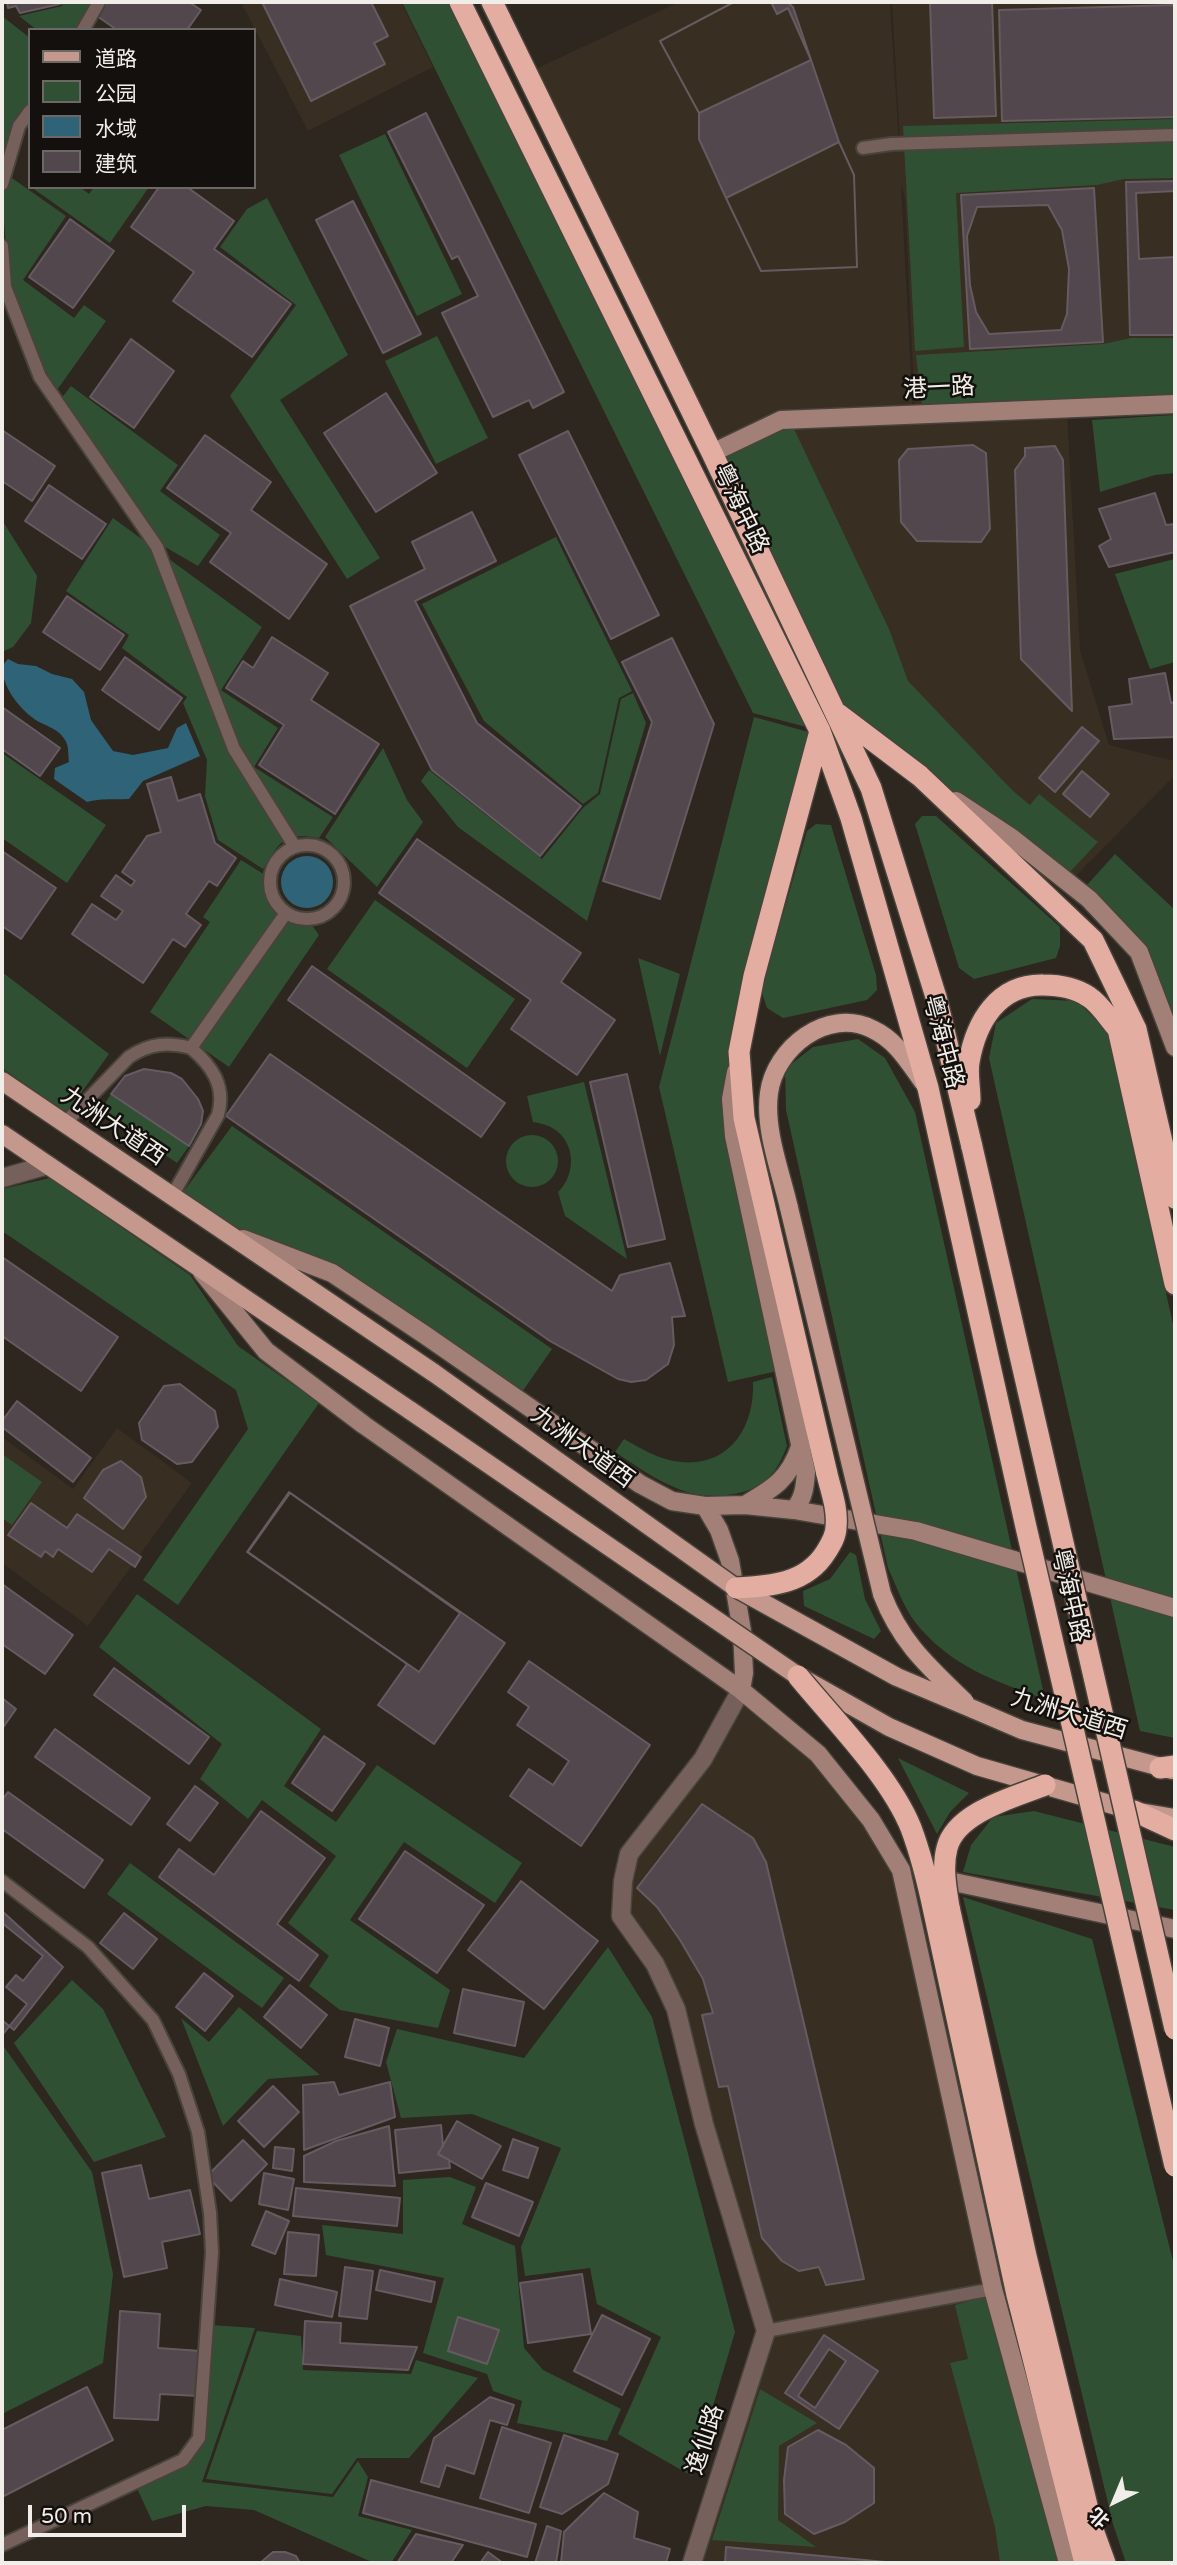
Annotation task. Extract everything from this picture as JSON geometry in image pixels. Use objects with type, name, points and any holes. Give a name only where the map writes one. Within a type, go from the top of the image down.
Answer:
[{"type":"highway","name":"粤海中路","points":[[460,2],[820,731],[851,818],[928,1088],[1175,2166]]},
{"type":"highway","name":"粤海中路","points":[[492,2],[712,453],[871,788],[936,997],[1175,2029]]},
{"type":"highway","points":[[835,712],[920,776],[1093,940],[1136,1029],[1175,1198]]},
{"type":"highway","points":[[736,1588],[782,1583],[808,1572],[818,1563],[836,1529],[836,1511],[744,1118],[739,1052],[754,976],[820,731]]},
{"type":"highway","points":[[972,1147],[969,1065],[975,1038],[984,1016],[1001,998],[1029,985],[1060,985],[1089,997],[1118,1029],[1175,1284]]},
{"type":"highway","points":[[798,1676],[897,1801],[942,1910],[1093,2530],[1105,2563]]},
{"type":"highway","points":[[1045,1785],[986,1809],[956,1830],[946,1849],[942,1910],[1017,2295],[1085,2563]]},
{"type":"highway","points":[[1135,1811],[1175,1829]]},
{"type":"main road","name":"港一路","points":[[712,453],[781,420],[1175,404]]},
{"type":"main road","points":[[920,776],[1012,838],[1089,899],[1139,952],[1175,1047]]},
{"type":"main road","points":[[928,1088],[896,1044],[870,1028],[844,1022],[823,1026],[804,1037],[775,1069],[769,1092],[768,1119],[882,1594],[891,1618],[906,1641],[973,1709]]},
{"type":"main road","points":[[739,1052],[731,1099],[734,1136],[806,1472],[800,1502],[794,1510]]},
{"type":"main road","name":"九洲大道西","points":[[2,1081],[434,1373],[736,1588],[897,1677],[1022,1730],[1170,1768]]},
{"type":"main road","points":[[2,1133],[798,1676],[889,1727],[977,1766],[1135,1811],[1175,1818]]},
{"type":"main road","points":[[225,1232],[332,1273],[640,1484],[672,1501],[705,1506],[745,1505],[794,1510],[916,1531],[1175,1608]]},
{"type":"main road","points":[[198,1267],[265,1351],[375,1433],[741,1690],[818,1754],[870,1820],[901,1870],[993,2289],[1068,2563]]},
{"type":"main road","points":[[745,1505],[769,1491],[787,1475],[800,1447]]},
{"type":"main road","points":[[705,1506],[719,1530],[729,1556],[742,1631],[744,1673],[741,1690]]},
{"type":"main road","points":[[901,1870],[1175,1929]]},
{"type":"street","points":[[2,1178],[48,1165]]},
{"type":"street","points":[[741,1690],[703,1759],[629,1854],[623,1881],[621,1916],[655,1964],[676,2009],[704,2124],[766,2331]]},
{"type":"street","name":"逸仙路","points":[[692,2563],[766,2331]]},
{"type":"lane","points":[[84,28],[99,2]]},
{"type":"lane","points":[[2,184],[19,126],[28,114]]},
{"type":"lane","points":[[863,148],[891,144],[1175,135]]},
{"type":"lane","points":[[2,246],[5,287],[40,377],[156,547],[233,749],[295,847]]},
{"type":"lane","points":[[295,847],[320,847],[331,853],[344,875],[340,900],[333,910],[322,917],[310,920],[297,918],[286,913],[271,895],[271,871],[284,852],[295,847]]},
{"type":"lane","points":[[191,1048],[286,913]]},
{"type":"lane","points":[[64,1124],[129,1057],[141,1049],[172,1043],[191,1048],[208,1062],[217,1080],[221,1103],[218,1115],[172,1196]]},
{"type":"lane","points":[[2,1881],[88,1947],[153,2020],[179,2074],[198,2132],[210,2213],[212,2252],[199,2438],[183,2460],[2,2544]]},
{"type":"lane","points":[[766,2331],[993,2289]]},
{"type":"shaded area","points":[[239,2],[401,2],[433,67],[308,131]]},
{"type":"shaded area","points":[[679,2],[890,2],[899,145],[1175,136],[1175,402],[915,413],[905,199],[901,184],[913,413],[779,419],[713,450],[529,72]]},
{"type":"shaded area","points":[[892,2],[1175,2],[1175,134],[900,142]]},
{"type":"shaded area","points":[[1067,411],[1080,650],[1109,745],[1175,761],[1175,775],[1071,881],[715,454],[782,424]]},
{"type":"shaded area","points":[[117,1428],[192,1483],[88,1626],[2,1563],[2,1437],[73,1489]]},
{"type":"shaded area","points":[[741,1691],[818,1754],[900,1870],[1067,2563],[693,2563],[766,2330],[676,2009],[621,1916],[629,1854]]},
{"type":"green space","points":[[61,2],[94,2],[79,28],[34,28],[19,16],[62,6]]},
{"type":"green space","points":[[402,2],[461,2],[818,730],[753,713]]},
{"type":"green space","points":[[2,16],[28,36],[28,108],[13,127],[2,169]]},
{"type":"green space","points":[[1175,119],[1175,178],[1124,179],[1097,185],[956,193],[964,347],[915,351],[903,126]]},
{"type":"green space","points":[[385,134],[462,294],[417,316],[339,155]]},
{"type":"green space","points":[[9,176],[66,216],[23,280],[74,318],[84,305],[106,321],[57,390],[43,373],[9,284],[2,198]]},
{"type":"green space","points":[[34,189],[83,189],[89,194],[93,189],[148,189],[110,243]]},
{"type":"green space","points":[[267,198],[348,355],[280,400],[380,558],[347,579],[230,396],[296,305],[220,247],[247,209]]},
{"type":"green space","points":[[437,336],[488,438],[436,464],[385,361]]},
{"type":"green space","points":[[1131,338],[1175,338],[1175,396],[922,407],[916,355],[1103,344]]},
{"type":"green space","points":[[71,386],[178,465],[160,491],[220,535],[198,566],[160,544],[60,400]]},
{"type":"green space","points":[[1175,415],[1175,473],[1155,475],[1100,492],[1092,420]]},
{"type":"green space","points":[[784,429],[794,429],[889,629],[908,681],[1013,791],[1030,805],[1039,794],[1098,842],[1068,874],[922,771],[839,708],[721,459]]},
{"type":"green space","points":[[113,518],[262,627],[221,690],[278,728],[254,767],[333,817],[319,838],[298,836],[284,840],[263,869],[218,840],[205,796],[207,760],[183,703],[187,697],[122,648],[129,635],[66,591]]},
{"type":"green space","points":[[2,520],[37,576],[31,623],[13,647],[2,652]]},
{"type":"green space","points":[[556,537],[632,691],[619,698],[598,793],[583,804],[484,721],[422,604]]},
{"type":"green space","points":[[1175,559],[1175,662],[1150,669],[1115,574]]},
{"type":"green space","points":[[633,693],[646,723],[587,921],[458,827],[421,781],[429,770],[542,859],[583,808],[600,794],[621,699]]},
{"type":"green space","points":[[754,717],[812,733],[739,1052],[782,1370],[728,1382],[659,1087]]},
{"type":"green space","points":[[383,748],[407,800],[423,822],[377,887],[325,837]]},
{"type":"green space","points":[[2,753],[106,825],[67,883],[2,838]]},
{"type":"green space","points":[[922,816],[936,816],[1060,927],[1060,946],[1056,958],[974,979],[959,968],[915,824]]},
{"type":"green space","points":[[816,824],[831,825],[876,975],[877,990],[867,1000],[783,1018],[767,1008],[761,990],[807,831]]},
{"type":"green space","points":[[1115,854],[1175,910],[1175,1021],[1147,948],[1087,885]]},
{"type":"green space","points":[[241,860],[265,875],[268,895],[283,916],[311,924],[319,935],[229,1067],[150,1012],[210,922],[203,917]]},
{"type":"green space","points":[[375,900],[515,999],[467,1068],[327,969]]},
{"type":"green space","points":[[638,958],[680,974],[660,1056]]},
{"type":"green space","points":[[2,972],[109,1054],[67,1113],[2,1068]]},
{"type":"green space","points":[[1032,999],[1077,1001],[1107,1031],[1175,1333],[1175,1738],[1140,1731],[989,1058],[996,1023]]},
{"type":"green space","points":[[858,1039],[885,1058],[915,1112],[1045,1699],[974,1670],[943,1650],[915,1622],[888,1568],[786,1110],[785,1069],[813,1047]]},
{"type":"green space","points":[[584,1082],[627,1259],[565,1216],[558,1192],[568,1177],[570,1151],[561,1135],[554,1129],[533,1122],[527,1096]]},
{"type":"green space","points":[[111,1094],[189,1146],[177,1163],[100,1111]]},
{"type":"green space","points":[[232,1126],[552,1349],[522,1392],[337,1269],[228,1227],[181,1195]]},
{"type":"green space","points":[[532,1135],[551,1142],[558,1161],[551,1180],[532,1187],[513,1180],[506,1161],[513,1142]]},
{"type":"green space","points":[[50,1178],[190,1275],[238,1346],[319,1403],[178,1605],[143,1580],[248,1429],[236,1390],[2,1231],[2,1189]]},
{"type":"green space","points":[[772,1377],[787,1446],[772,1474],[755,1487],[734,1494],[712,1496],[691,1493],[655,1478],[615,1452],[624,1439],[651,1454],[669,1460],[705,1460],[720,1454],[742,1433],[752,1401],[753,1382]]},
{"type":"green space","points":[[2,1454],[42,1482],[12,1525],[2,1518]]},
{"type":"green space","points":[[850,1552],[856,1555],[865,1599],[881,1631],[874,1639],[804,1606],[803,1591],[830,1579]]},
{"type":"green space","points":[[137,1594],[321,1729],[284,1786],[336,1822],[377,1765],[522,1863],[495,1903],[404,1842],[350,1920],[450,1990],[438,2028],[340,2010],[309,1986],[329,1956],[288,1923],[336,1856],[262,1800],[248,1819],[200,1779],[222,1744],[99,1647]]},
{"type":"green space","points":[[898,1758],[969,1793],[950,1812],[937,1834]]},
{"type":"green space","points":[[1034,1811],[1175,1847],[1175,1910],[963,1872],[971,1845],[993,1817]]},
{"type":"green space","points":[[130,1863],[284,1978],[262,2008],[107,1894]]},
{"type":"green space","points":[[963,1897],[1092,1939],[1175,2269],[1175,2563],[1126,2563],[1113,2524]]},
{"type":"green space","points":[[608,1947],[652,2017],[735,2332],[692,2476],[618,2434],[661,2337],[597,2304],[590,2268],[525,2276],[521,2247],[561,2148],[472,2114],[401,2118],[386,2062],[397,2029],[524,2058]]},
{"type":"green space","points":[[72,1980],[103,2009],[166,2137],[94,2162],[14,2043]]},
{"type":"green space","points":[[239,2007],[320,2075],[268,2079],[223,2126],[181,2018],[209,2042]]},
{"type":"green space","points":[[2,2044],[92,2172],[113,2274],[103,2363],[2,2414]]},
{"type":"green space","points":[[450,2177],[476,2187],[462,2224],[515,2246],[524,2348],[543,2370],[621,2409],[607,2441],[517,2423],[522,2401],[493,2391],[487,2374],[423,2353],[444,2278],[326,2255],[322,2225],[403,2234],[403,2180]]},
{"type":"green space","points":[[988,2296],[1059,2563],[1000,2563],[995,2527],[950,2363],[968,2359],[955,2305]]},
{"type":"green space","points":[[211,2325],[255,2328],[202,2482],[333,2497],[358,2461],[368,2477],[358,2516],[412,2530],[391,2563],[374,2563],[254,2510],[206,2506],[152,2521],[136,2486],[184,2464],[202,2438]]},
{"type":"green space","points":[[257,2331],[301,2336],[303,2370],[411,2374],[416,2360],[478,2378],[409,2458],[357,2458],[332,2494],[206,2479]]},
{"type":"green space","points":[[760,2389],[817,2423],[779,2446],[778,2520],[816,2547],[712,2540]]},
{"type":"water","points":[[8,659],[72,679],[84,692],[91,720],[113,751],[133,755],[168,748],[177,728],[186,723],[200,756],[143,781],[129,799],[87,802],[54,779],[55,768],[69,762],[66,742],[58,732],[27,713],[12,695],[2,666]]},
{"type":"water","points":[[307,856],[317,858],[325,864],[331,872],[331,892],[325,900],[317,906],[307,908],[297,906],[289,900],[283,892],[281,882],[283,872],[289,864],[297,858]]},
{"type":"building","points":[[7,2],[60,4],[20,13],[16,6],[8,8]]},
{"type":"building","points":[[108,2],[189,2],[201,10],[188,28],[114,28],[97,16]]},
{"type":"building","points":[[262,2],[371,2],[388,36],[374,43],[385,64],[311,101]]},
{"type":"building","points":[[734,2],[787,2],[793,7],[839,142],[854,175],[857,267],[761,271],[726,198],[699,139],[699,113],[660,41]]},
{"type":"building","points":[[734,2],[771,2],[777,14],[788,8],[811,60],[699,113],[660,41]]},
{"type":"building","points":[[930,2],[992,2],[996,116],[934,118]]},
{"type":"building","points":[[1175,5],[1175,117],[1002,121],[999,10]]},
{"type":"building","points":[[426,113],[564,392],[533,408],[529,400],[493,417],[442,313],[478,296],[458,256],[452,259],[388,132]]},
{"type":"building","points":[[839,142],[854,175],[857,267],[761,271],[726,198]]},
{"type":"building","points":[[1175,181],[1175,335],[1130,335],[1126,182]]},
{"type":"building","points":[[1094,188],[1103,342],[970,349],[961,195]]},
{"type":"building","points":[[158,189],[190,189],[234,221],[214,249],[291,304],[252,357],[173,301],[194,272],[131,227]]},
{"type":"building","points":[[1175,191],[1175,257],[1139,259],[1136,193]]},
{"type":"building","points":[[353,201],[421,334],[383,353],[316,220]]},
{"type":"building","points":[[1048,205],[1062,230],[1069,269],[1067,314],[1061,330],[989,334],[976,312],[970,285],[967,236],[977,207]]},
{"type":"building","points":[[70,219],[114,251],[73,308],[29,277]]},
{"type":"building","points":[[131,339],[174,371],[134,428],[90,397]]},
{"type":"building","points":[[386,393],[437,473],[376,512],[324,433]]},
{"type":"building","points":[[2,430],[55,466],[32,501],[2,481]]},
{"type":"building","points":[[568,431],[659,615],[611,639],[519,455]]},
{"type":"building","points":[[205,435],[271,482],[251,510],[327,564],[289,619],[210,562],[231,533],[167,488]]},
{"type":"building","points":[[973,445],[986,453],[990,529],[981,542],[917,541],[901,522],[899,460],[908,449]]},
{"type":"building","points":[[1055,446],[1063,460],[1072,711],[1021,659],[1015,470],[1025,456],[1025,448]]},
{"type":"building","points":[[49,485],[106,524],[82,559],[25,521]]},
{"type":"building","points":[[1155,493],[1166,525],[1175,524],[1175,552],[1109,567],[1099,546],[1111,539],[1099,509]]},
{"type":"building","points":[[472,512],[496,561],[415,601],[477,723],[581,806],[540,856],[432,770],[350,606],[425,569],[412,542]]},
{"type":"building","points":[[67,596],[124,635],[100,670],[43,632]]},
{"type":"building","points":[[272,637],[328,673],[311,700],[379,744],[335,814],[259,765],[284,725],[226,688],[243,661],[253,668]]},
{"type":"building","points":[[672,638],[714,724],[660,899],[603,881],[652,722],[622,662]]},
{"type":"building","points":[[125,657],[182,698],[159,730],[102,690]]},
{"type":"building","points":[[1165,673],[1171,703],[1175,702],[1175,737],[1114,739],[1109,707],[1132,704],[1129,679]]},
{"type":"building","points":[[2,707],[60,748],[40,776],[2,749]]},
{"type":"building","points":[[1082,727],[1099,741],[1055,792],[1039,778]]},
{"type":"building","points":[[1082,771],[1109,794],[1090,817],[1063,794]]},
{"type":"building","points":[[171,777],[178,801],[200,794],[215,843],[236,858],[217,886],[209,881],[186,914],[201,925],[185,947],[173,939],[143,983],[72,934],[92,904],[116,920],[123,911],[101,896],[116,875],[131,886],[135,881],[122,872],[147,836],[161,832],[147,784]]},
{"type":"building","points":[[417,839],[581,953],[561,982],[615,1020],[577,1075],[511,1029],[531,1000],[379,893]]},
{"type":"building","points":[[2,851],[56,888],[21,939],[2,926]]},
{"type":"building","points":[[312,966],[505,1103],[481,1137],[288,1000]]},
{"type":"building","points":[[270,1054],[612,1291],[620,1275],[670,1263],[685,1316],[672,1317],[674,1345],[668,1364],[646,1380],[631,1382],[618,1379],[550,1341],[226,1116]]},
{"type":"building","points":[[144,1069],[171,1073],[182,1079],[198,1099],[203,1111],[201,1124],[189,1146],[111,1094],[125,1076]]},
{"type":"building","points":[[627,1074],[665,1239],[628,1247],[590,1082]]},
{"type":"building","points":[[2,1257],[118,1337],[81,1391],[2,1336]]},
{"type":"building","points":[[180,1384],[215,1411],[218,1427],[192,1462],[177,1464],[142,1440],[139,1423],[164,1386]]},
{"type":"building","points":[[17,1401],[91,1458],[73,1482],[2,1427],[2,1421]]},
{"type":"building","points":[[121,1461],[141,1477],[146,1497],[123,1529],[84,1498],[103,1470]]},
{"type":"building","points":[[289,1492],[505,1643],[434,1744],[378,1705],[407,1664],[247,1552]]},
{"type":"building","points":[[290,1493],[460,1613],[419,1672],[248,1552]]},
{"type":"building","points":[[31,1503],[67,1528],[77,1514],[141,1557],[135,1567],[109,1549],[92,1572],[58,1549],[53,1557],[45,1551],[41,1557],[8,1535]]},
{"type":"building","points":[[2,1584],[73,1635],[45,1674],[2,1644]]},
{"type":"building","points":[[529,1661],[650,1745],[581,1846],[510,1796],[529,1769],[553,1785],[569,1761],[517,1725],[529,1707],[508,1692]]},
{"type":"building","points":[[114,1668],[209,1737],[189,1764],[94,1695]]},
{"type":"building","points":[[2,1698],[16,1709],[2,1729]]},
{"type":"building","points":[[55,1729],[150,1798],[131,1825],[35,1757]]},
{"type":"building","points":[[324,1736],[365,1764],[332,1811],[292,1783]]},
{"type":"building","points":[[195,1786],[218,1803],[190,1841],[167,1824]]},
{"type":"building","points":[[8,1792],[103,1860],[84,1888],[2,1829],[2,1800]]},
{"type":"building","points":[[702,1804],[753,1838],[766,1862],[864,2279],[826,2285],[819,2267],[799,2271],[782,2261],[762,2238],[728,2086],[719,2087],[702,2015],[713,2013],[703,1979],[657,1907],[637,1888]]},
{"type":"building","points":[[261,1811],[325,1858],[277,1924],[318,1955],[299,1981],[159,1877],[179,1849],[214,1875]]},
{"type":"building","points":[[405,1851],[484,1905],[437,1973],[359,1919]]},
{"type":"building","points":[[521,1881],[598,1941],[544,2009],[468,1950]]},
{"type":"building","points":[[2,1911],[63,1967],[14,2030],[2,2020]]},
{"type":"building","points":[[124,1913],[157,1939],[133,1969],[100,1943]]},
{"type":"building","points":[[2,1923],[43,1956],[23,1981],[16,1975],[6,1987],[27,2004],[4,2033],[2,2031]]},
{"type":"building","points":[[204,1973],[233,1996],[205,2031],[176,2007]]},
{"type":"building","points":[[290,1985],[327,2015],[301,2048],[264,2017]]},
{"type":"building","points":[[463,1989],[524,2002],[515,2046],[454,2033]]},
{"type":"building","points":[[355,2019],[389,2028],[380,2066],[345,2057]]},
{"type":"building","points":[[334,2082],[339,2095],[390,2082],[395,2117],[304,2150],[303,2085]]},
{"type":"building","points":[[273,2086],[299,2112],[264,2147],[238,2121]]},
{"type":"building","points":[[457,2121],[501,2146],[482,2179],[438,2154]]},
{"type":"building","points":[[441,2125],[443,2146],[438,2154],[449,2160],[450,2168],[399,2173],[395,2130]]},
{"type":"building","points":[[389,2126],[395,2186],[304,2182],[304,2156],[336,2141]]},
{"type":"building","points":[[513,2139],[538,2148],[528,2178],[503,2170]]},
{"type":"building","points":[[243,2140],[267,2164],[231,2201],[207,2176]]},
{"type":"building","points":[[275,2147],[294,2149],[292,2171],[273,2168]]},
{"type":"building","points":[[141,2165],[149,2199],[190,2190],[200,2234],[162,2242],[167,2268],[124,2277],[102,2173]]},
{"type":"building","points":[[264,2173],[294,2179],[288,2210],[259,2204]]},
{"type":"building","points":[[486,2183],[533,2202],[519,2236],[472,2217]]},
{"type":"building","points":[[296,2188],[400,2198],[397,2226],[293,2216]]},
{"type":"building","points":[[266,2211],[289,2221],[275,2254],[252,2245]]},
{"type":"building","points":[[288,2232],[319,2235],[316,2276],[284,2274]]},
{"type":"building","points":[[345,2267],[373,2271],[367,2319],[339,2316]]},
{"type":"building","points":[[380,2270],[435,2282],[431,2302],[376,2290]]},
{"type":"building","points":[[582,2274],[591,2334],[528,2343],[520,2283]]},
{"type":"building","points":[[280,2279],[337,2292],[332,2317],[275,2305]]},
{"type":"building","points":[[120,2311],[160,2314],[158,2348],[201,2351],[199,2396],[160,2394],[158,2420],[114,2418]]},
{"type":"building","points":[[602,2315],[650,2339],[622,2395],[574,2371]]},
{"type":"building","points":[[458,2317],[499,2330],[487,2364],[448,2351]]},
{"type":"building","points":[[305,2321],[341,2323],[340,2343],[417,2347],[408,2370],[303,2364]]},
{"type":"building","points":[[824,2335],[878,2371],[839,2429],[785,2393]]},
{"type":"building","points":[[829,2349],[846,2361],[815,2408],[798,2396]]},
{"type":"building","points":[[87,2387],[113,2440],[2,2497],[2,2430]]},
{"type":"building","points":[[490,2397],[514,2405],[507,2425],[490,2420],[474,2474],[446,2465],[439,2487],[421,2482],[434,2438]]},
{"type":"building","points":[[502,2427],[551,2443],[529,2513],[480,2498]]},
{"type":"building","points":[[818,2430],[846,2445],[874,2468],[874,2503],[845,2522],[814,2534],[785,2514],[784,2480],[788,2447]]},
{"type":"building","points":[[564,2435],[618,2454],[608,2484],[562,2514],[540,2507]]},
{"type":"building","points":[[371,2480],[536,2524],[527,2557],[363,2513]]},
{"type":"building","points":[[604,2493],[638,2512],[634,2538],[670,2549],[666,2563],[561,2563],[564,2532]]},
{"type":"building","points":[[547,2526],[561,2531],[556,2563],[535,2563]]},
{"type":"building","points":[[416,2534],[463,2545],[451,2563],[397,2563]]},
{"type":"building","points":[[726,2547],[896,2563],[725,2563]]},
{"type":"building","points":[[273,2552],[296,2556],[300,2563],[260,2563]]},
{"type":"building","points":[[488,2552],[503,2563],[480,2563]]}]
